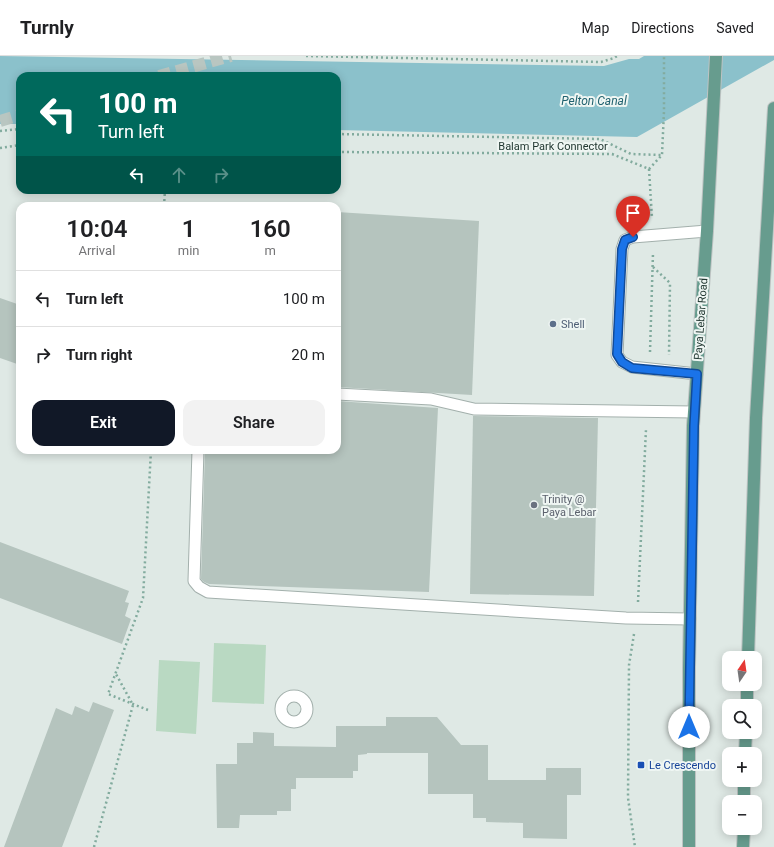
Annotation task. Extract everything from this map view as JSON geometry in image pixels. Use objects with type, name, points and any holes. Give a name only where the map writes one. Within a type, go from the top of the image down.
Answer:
[{"type":"main road","name":"Paya Lebar Road","points":[[689,847],[690,619],[694,412],[716,56]]},
{"type":"main road","points":[[748,651],[756,418],[774,108]]},
{"type":"main road","points":[[743,847],[744,835]]},
{"type":"lane","points":[[697,374],[632,368],[622,362],[617,354],[622,249],[625,240],[633,237],[706,231]]},
{"type":"lane","points":[[341,394],[431,399],[474,409],[694,412]]},
{"type":"lane","points":[[198,454],[194,580],[199,587],[208,592],[626,618],[690,619]]},
{"type":"path","points":[[306,56],[601,62],[616,56]]},
{"type":"path","points":[[341,134],[600,139],[631,154],[662,155],[664,56]]},
{"type":"path","points":[[0,131],[16,129]]},
{"type":"path","points":[[0,148],[16,146]]},
{"type":"path","name":"Balam Park Connector","points":[[341,152],[612,154],[649,169],[662,155]]},
{"type":"path","points":[[653,267],[670,283],[669,356],[650,369],[653,267]]},
{"type":"path","points":[[148,710],[108,694],[143,598],[151,454]]},
{"type":"path","points":[[94,847],[133,705],[116,674]]},
{"type":"green space","points":[[214,643],[266,645],[264,704],[212,702]]},
{"type":"green space","points":[[159,660],[200,662],[196,734],[156,731]]},
{"type":"water","name":"Pelton Canal","points":[[0,56],[604,66],[629,59],[639,59],[644,56],[774,56],[774,60],[637,137],[341,130],[341,72],[16,72],[16,124],[0,124]]},
{"type":"building","points":[[341,212],[479,221],[472,395],[341,387]]},
{"type":"building","points":[[0,298],[16,304],[16,364],[0,358]]},
{"type":"building","points":[[341,401],[438,408],[429,592],[209,584],[201,579],[205,454],[341,454]]},
{"type":"building","name":"Trinity @ Paya Lebar","points":[[473,416],[598,418],[594,596],[470,594]]},
{"type":"building","points":[[0,542],[129,591],[125,602],[129,603],[125,616],[131,619],[122,644],[0,598]]},
{"type":"building","points":[[93,702],[114,710],[62,847],[4,847],[56,708],[72,715],[75,706],[89,712]]},
{"type":"building","points":[[386,717],[437,717],[461,745],[488,745],[488,780],[546,780],[546,768],[581,768],[581,795],[567,795],[567,839],[523,838],[523,823],[486,822],[486,818],[473,818],[473,794],[428,794],[428,753],[367,753],[358,755],[358,771],[353,771],[353,778],[296,778],[296,789],[291,789],[291,811],[277,811],[277,815],[240,815],[239,828],[217,828],[216,764],[237,764],[237,743],[253,743],[253,732],[274,733],[274,746],[336,747],[336,726],[386,726]]},
{"type":"tunnel","points":[[173,72],[231,56]]},
{"type":"tunnel","points":[[0,121],[16,116]]},
{"type":"place","name":"Shell","points":[[553,324]]},
{"type":"place","name":"Trinity @ Paya Lebar","points":[[534,505]]},
{"type":"place","name":"Le Crescendo","points":[[641,765]]},
{"type":"route","points":[[633,237],[625,240],[622,249],[617,354],[622,362],[632,368],[697,374],[694,426],[689,727]]}]
